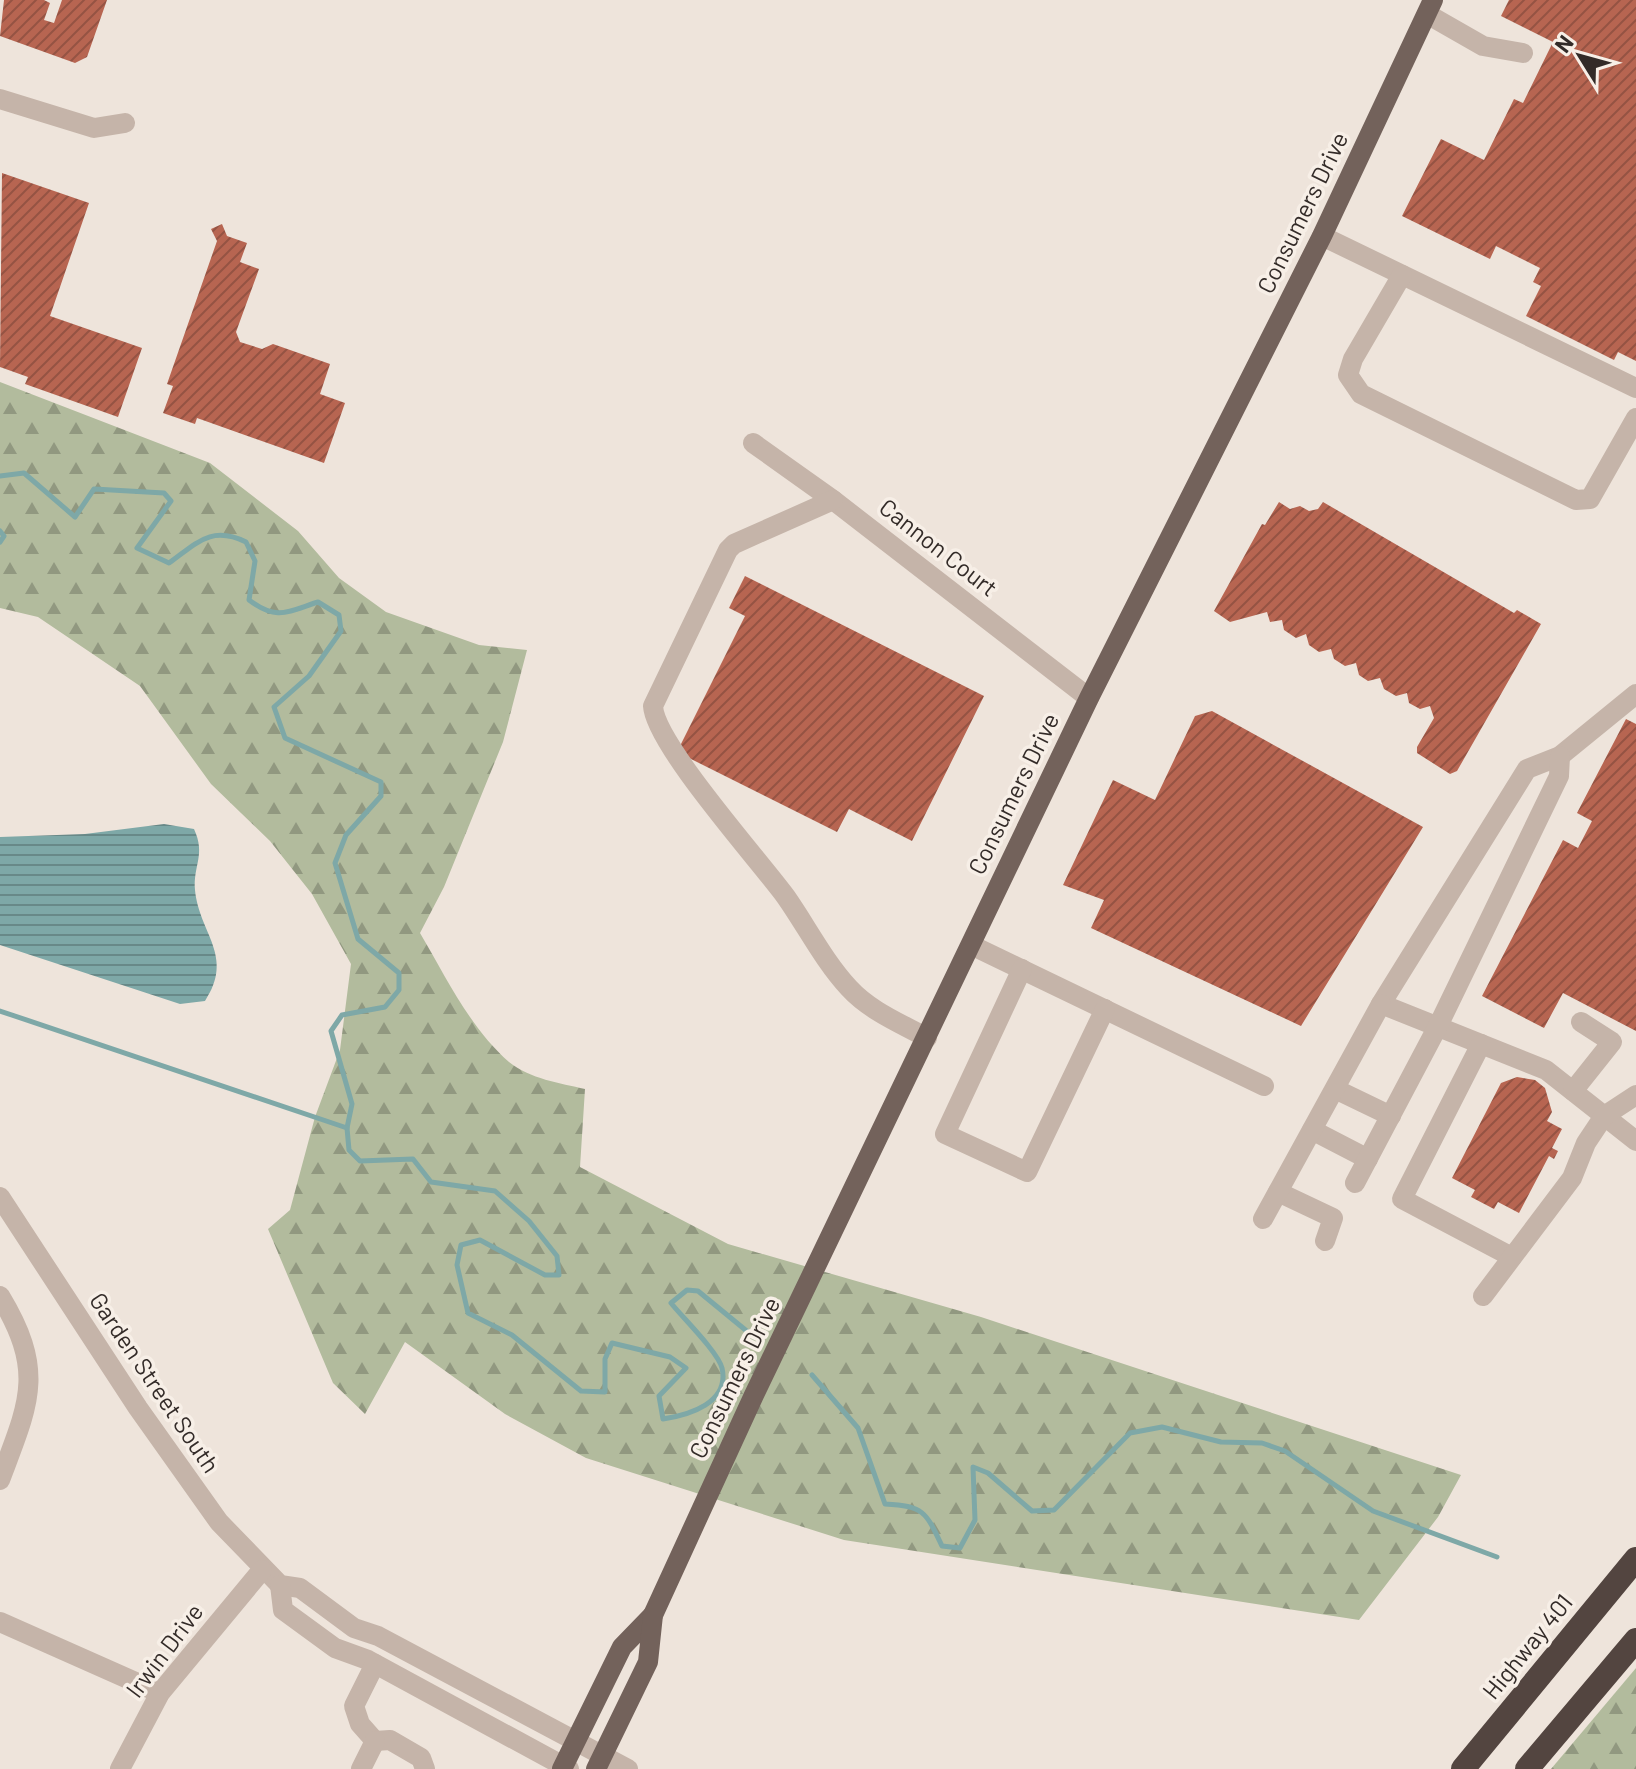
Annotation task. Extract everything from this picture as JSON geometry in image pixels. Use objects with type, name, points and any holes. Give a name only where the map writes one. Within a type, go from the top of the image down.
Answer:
[{"type":"highway","name":"Highway 401","points":[[1463,1769],[1636,1559]]},
{"type":"highway","points":[[1527,1769],[1636,1640]]},
{"type":"main road","name":"Consumers Drive","points":[[599,1762],[648,1662],[653,1615],[754,1395],[1089,698],[1322,236],[1430,7]]},
{"type":"main road","name":"Consumers Drive","points":[[565,1768],[622,1647],[653,1615]]},
{"type":"street","points":[[1430,7],[1483,46],[1523,53]]},
{"type":"street","points":[[0,99],[94,128],[125,123]]},
{"type":"street","points":[[1322,236],[1636,388]]},
{"type":"street","points":[[1402,275],[1353,359],[1348,375],[1361,394],[1576,500],[1590,499],[1636,418]]},
{"type":"street","name":"Cannon Court","points":[[753,443],[833,500],[1089,698]]},
{"type":"street","points":[[833,500],[734,544],[728,550],[653,706],[654,714],[673,750],[786,898],[835,973],[870,1007],[927,1038]]},
{"type":"street","points":[[1263,1219],[1381,1004],[1527,769],[1560,756],[1636,694]]},
{"type":"street","points":[[1355,1183],[1438,1026],[1559,776],[1560,756]]},
{"type":"street","points":[[971,945],[1264,1086]]},
{"type":"street","points":[[1022,969],[945,1134],[1027,1172],[1105,1009]]},
{"type":"street","points":[[1381,1004],[1546,1070],[1636,1141]]},
{"type":"street","points":[[1573,1091],[1612,1042],[1581,1022]]},
{"type":"street","points":[[1481,1044],[1402,1199],[1512,1257]]},
{"type":"street","points":[[1335,1089],[1391,1116]]},
{"type":"street","points":[[1483,1296],[1572,1178],[1586,1143],[1604,1116],[1636,1095]]},
{"type":"street","points":[[1312,1130],[1368,1159]]},
{"type":"street","points":[[1278,1192],[1333,1218],[1325,1241]]},
{"type":"street","name":"Garden Street South","points":[[0,1197],[187,1480],[262,1570],[280,1585],[300,1588],[354,1628],[378,1636],[576,1741],[599,1762],[628,1769]]},
{"type":"street","points":[[0,1296],[18,1326],[31,1366],[26,1411],[0,1480]]},
{"type":"street","name":"Irwin Drive","points":[[120,1769],[160,1693],[262,1570]]},
{"type":"street","name":"Garden Street South","points":[[280,1585],[283,1610],[335,1648],[375,1664],[565,1768]]},
{"type":"street","points":[[0,1622],[160,1693]]},
{"type":"street","points":[[375,1664],[354,1706],[360,1724],[375,1741]]},
{"type":"street","points":[[375,1741],[390,1740],[421,1758],[425,1769]]},
{"type":"street","points":[[361,1769],[375,1741]]},
{"type":"green space","points":[[0,382],[210,463],[298,531],[339,578],[386,612],[479,645],[527,650],[503,742],[444,887],[420,933],[482,1034],[509,1062],[536,1076],[585,1089],[580,1167],[728,1244],[981,1317],[1461,1475],[1438,1517],[1359,1620],[844,1540],[586,1458],[505,1414],[405,1342],[365,1414],[333,1383],[268,1229],[290,1210],[315,1117],[340,1050],[351,964],[312,894],[270,841],[211,784],[140,686],[38,617],[0,608]]},
{"type":"green space","points":[[1636,1668],[1636,1769],[1551,1769]]},
{"type":"water","points":[[164,824],[194,829],[199,846],[195,890],[213,945],[217,971],[205,1001],[180,1004],[0,945],[0,837],[85,834]]},
{"type":"building","points":[[4,0],[44,0],[50,3],[44,20],[54,23],[62,0],[107,0],[87,57],[75,63],[0,36]]},
{"type":"building","points":[[1509,0],[1636,0],[1636,361],[1618,352],[1614,360],[1526,316],[1541,286],[1533,282],[1540,268],[1496,246],[1490,259],[1402,216],[1441,139],[1484,160],[1514,99],[1523,103],[1553,42],[1501,16]]},
{"type":"building","points":[[2,173],[89,203],[50,316],[142,348],[118,417],[25,384],[28,377],[0,367]]},
{"type":"building","points":[[222,224],[227,236],[247,243],[240,262],[259,269],[236,332],[240,342],[262,349],[273,344],[330,364],[320,394],[345,403],[324,463],[197,418],[195,424],[163,413],[173,386],[167,384],[217,241],[211,229]]},
{"type":"building","points":[[1279,502],[1290,509],[1300,506],[1309,511],[1318,509],[1323,502],[1514,613],[1517,610],[1541,624],[1457,771],[1450,774],[1417,753],[1417,747],[1434,718],[1430,706],[1420,709],[1409,703],[1407,693],[1396,696],[1384,689],[1380,678],[1368,681],[1359,675],[1356,663],[1345,666],[1334,659],[1331,649],[1319,652],[1309,645],[1306,634],[1296,638],[1284,630],[1282,620],[1270,622],[1267,612],[1230,622],[1214,611],[1262,524],[1265,525]]},
{"type":"building","points":[[745,576],[984,696],[912,841],[849,809],[837,832],[677,752],[745,616],[729,608]]},
{"type":"building","points":[[1212,711],[1423,827],[1301,1026],[1091,928],[1104,900],[1063,885],[1113,780],[1155,800],[1195,716]]},
{"type":"building","points":[[1626,719],[1636,724],[1636,1031],[1563,993],[1544,1028],[1482,996],[1563,840],[1578,848],[1592,821],[1577,813]]},
{"type":"building","points":[[1517,1077],[1535,1080],[1545,1088],[1552,1112],[1547,1121],[1562,1129],[1552,1148],[1558,1151],[1554,1159],[1549,1156],[1519,1213],[1498,1202],[1494,1209],[1471,1197],[1475,1190],[1452,1178],[1501,1083]]},
{"type":"waterway","points":[[0,476],[24,473],[75,517],[94,489],[164,493],[171,501],[137,548],[169,563],[205,539],[223,535],[234,537],[246,542],[255,561],[249,600],[267,611],[282,613],[318,602],[339,615],[341,631],[309,676],[274,707],[285,738],[381,782],[381,796],[346,835],[335,863],[358,939],[399,973],[399,990],[385,1007],[342,1015],[331,1031],[352,1104],[347,1128],[349,1150],[360,1161],[413,1159],[431,1182],[495,1191],[529,1221],[557,1256],[559,1275],[545,1275],[480,1240],[461,1245],[457,1265],[468,1313],[512,1335],[581,1391],[605,1392],[605,1359],[612,1343],[670,1357],[686,1368],[659,1396],[663,1419],[705,1405],[720,1390],[723,1380],[722,1368],[714,1353],[671,1303],[687,1290],[698,1291],[754,1337]]},
{"type":"waterway","points":[[0,531],[4,536],[0,542]]},
{"type":"waterway","points":[[0,1011],[347,1128]]},
{"type":"waterway","points":[[812,1375],[858,1428],[885,1504],[908,1507],[922,1513],[942,1546],[960,1548],[975,1520],[973,1467],[988,1473],[1032,1511],[1054,1510],[1130,1433],[1162,1427],[1221,1442],[1262,1443],[1285,1451],[1373,1511],[1497,1557]]}]
